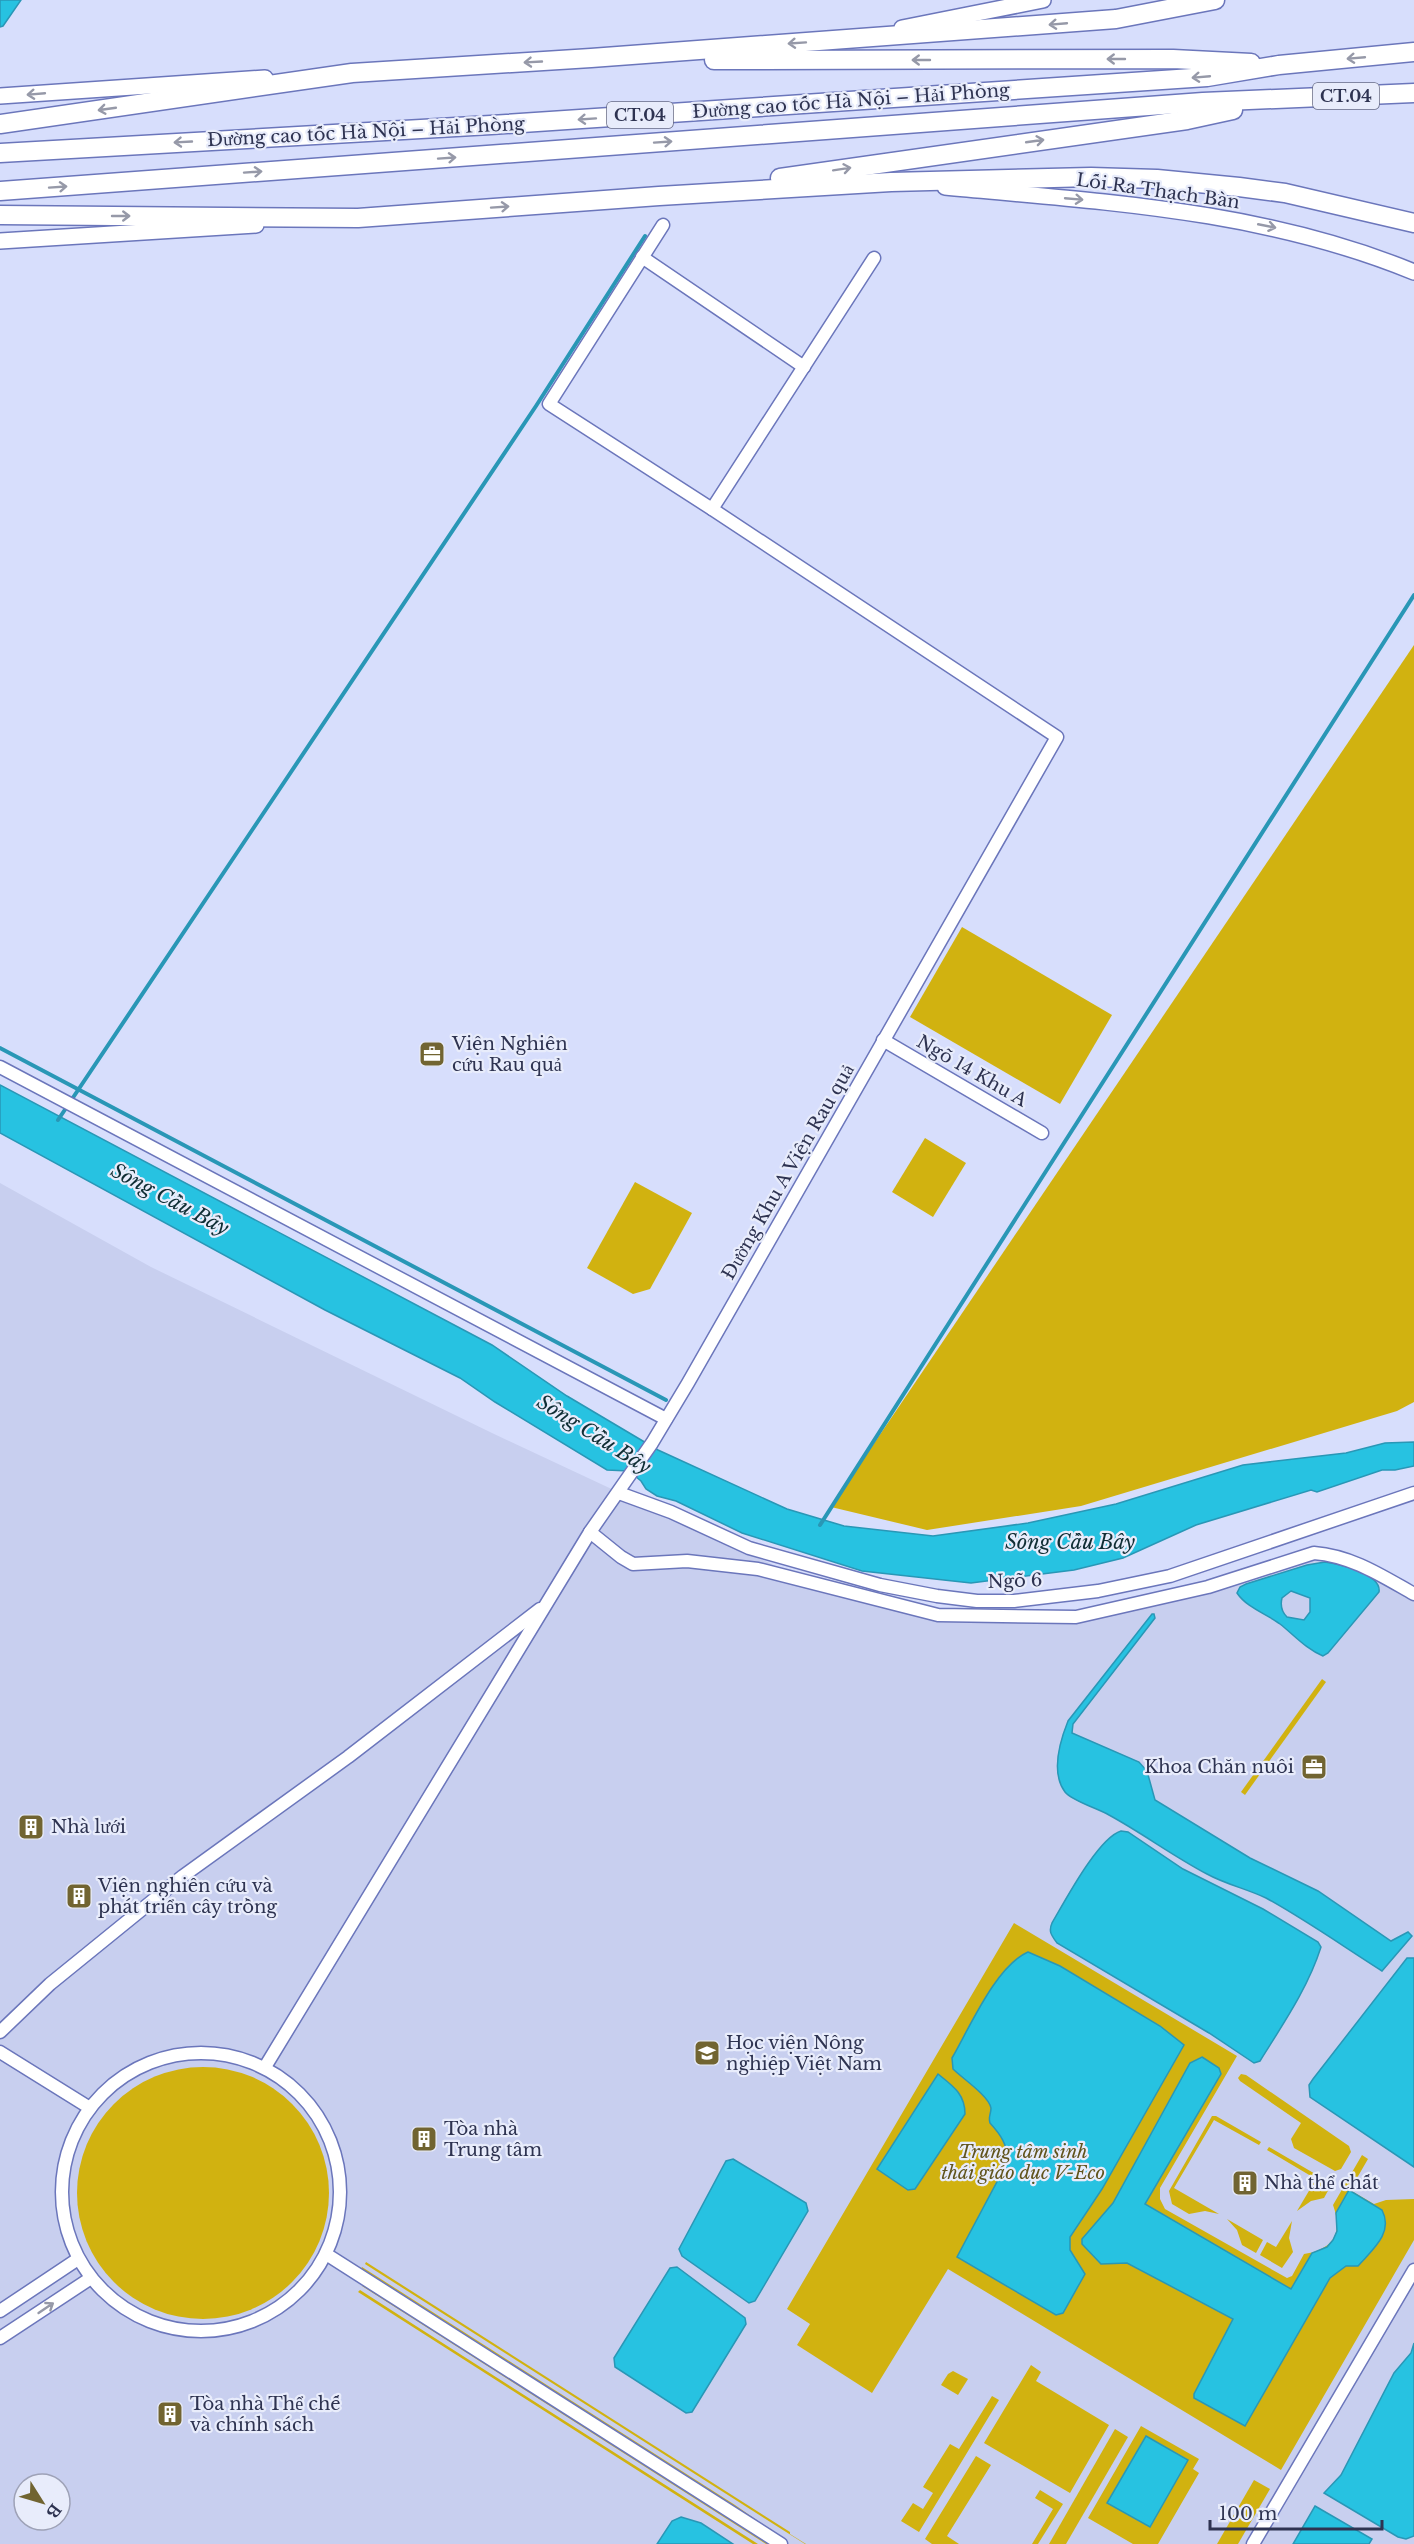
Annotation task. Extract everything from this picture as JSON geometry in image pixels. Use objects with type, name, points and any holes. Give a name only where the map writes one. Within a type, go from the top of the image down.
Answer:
[{"type":"highway","points":[[0,124],[352,73],[591,58],[1116,19],[1208,1]]},
{"type":"highway","name":"Đường cao tốc Hà Nội – Hải Phòng","points":[[0,153],[491,125],[1184,78],[1279,65],[1414,52]]},
{"type":"highway","points":[[591,58],[789,61],[1173,59],[1279,65]]},
{"type":"highway","name":"Đường cao tốc Hà Nội – Hải Phòng","points":[[0,191],[1203,102],[1414,93]]},
{"type":"highway","points":[[659,196],[1187,120],[1279,100]]},
{"type":"highway","points":[[0,216],[358,218],[659,196],[997,178],[1157,179],[1284,193],[1414,224]]},
{"type":"highway","points":[[1366,212],[1414,232]]},
{"type":"main road","points":[[855,39],[1043,0]]},
{"type":"main road","points":[[0,96],[352,73]]},
{"type":"main road","name":"Lối Ra Thạch Bàn","points":[[891,182],[1190,211],[1309,236],[1379,258],[1414,272]]},
{"type":"main road","points":[[0,241],[358,218]]},
{"type":"street","points":[[663,225],[549,404],[712,509],[874,258]]},
{"type":"street","points":[[642,257],[804,367]]},
{"type":"street","name":"Đường Khu A Viện Rau quả","points":[[265,2067],[590,1532],[652,1443],[1057,737],[712,509]]},
{"type":"street","name":"Ngõ 14 Khu A","points":[[884,1040],[1042,1133]]},
{"type":"street","points":[[0,1066],[666,1419]]},
{"type":"street","name":"Ngõ 6","points":[[620,1491],[749,1548],[880,1585],[937,1596],[1014,1601],[1098,1591],[1170,1576],[1414,1493]]},
{"type":"street","points":[[590,1532],[633,1564],[687,1561],[758,1569],[938,1615],[1076,1617],[1208,1587],[1314,1552],[1332,1554],[1364,1565],[1414,1594]]},
{"type":"street","points":[[0,2032],[50,1984],[183,1876],[348,1757],[546,1605]]},
{"type":"street","points":[[0,2052],[90,2108]]},
{"type":"street","points":[[194,2052],[240,2057],[265,2067],[291,2085],[308,2101],[322,2120],[335,2153],[340,2176],[340,2199],[337,2223],[326,2254],[305,2285],[278,2308],[247,2323],[212,2331],[178,2330],[145,2320],[115,2302],[91,2278],[78,2259],[66,2225],[62,2202],[62,2179],[70,2145],[90,2108],[109,2088],[127,2073],[148,2063],[170,2055],[194,2052]]},
{"type":"street","points":[[326,2254],[781,2544]]},
{"type":"street","points":[[0,2311],[78,2259]]},
{"type":"street","points":[[1253,2544],[1414,2270]]},
{"type":"street","points":[[0,2338],[91,2278]]},
{"type":"shaded area","name":"Học viện Nông nghiệp Việt Nam","points":[[0,1183],[151,1267],[492,1433],[823,1588],[937,1619],[1077,1621],[1320,1557],[1338,1558],[1414,1598],[1414,2544],[0,2544]]},
{"type":"green space","points":[[1414,645],[1414,1402],[1397,1411],[1081,1506],[927,1530],[831,1507]]},
{"type":"green space","points":[[962,927],[1112,1015],[1060,1104],[910,1017]]},
{"type":"green space","points":[[925,1138],[966,1163],[933,1217],[892,1192]]},
{"type":"green space","points":[[635,1182],[692,1213],[650,1289],[633,1294],[587,1268]]},
{"type":"green space","points":[[1322,1679],[1326,1682],[1245,1795],[1241,1792]]},
{"type":"green space","name":"Trung tâm sinh thái giáo dục V-Eco","points":[[1014,1923],[1237,2056],[1160,2188],[1160,2199],[1165,2209],[1287,2278],[1292,2276],[1304,2254],[1323,2248],[1334,2238],[1337,2224],[1333,2205],[1362,2155],[1368,2159],[1350,2190],[1374,2204],[1386,2200],[1414,2199],[1414,2240],[1281,2470],[948,2269],[872,2393],[797,2345],[810,2324],[787,2309]]},
{"type":"green space","points":[[203,2067],[240,2072],[273,2088],[292,2104],[308,2123],[324,2156],[329,2193],[324,2230],[308,2263],[292,2282],[273,2298],[240,2314],[203,2319],[166,2314],[133,2298],[114,2282],[98,2263],[82,2230],[77,2193],[82,2156],[98,2123],[114,2104],[133,2088],[166,2072]]},
{"type":"green space","points":[[1241,2074],[1246,2075],[1349,2146],[1351,2152],[1341,2169],[1335,2171],[1294,2148],[1291,2139],[1301,2123],[1240,2081],[1238,2078]]},
{"type":"green space","points":[[1212,2116],[1216,2116],[1261,2142],[1259,2145],[1214,2120],[1174,2188],[1219,2214],[1205,2211],[1189,2214],[1172,2204],[1169,2191]]},
{"type":"green space","points":[[1269,2147],[1329,2182],[1330,2187],[1324,2198],[1311,2201],[1297,2211],[1316,2179],[1267,2150]]},
{"type":"green space","points":[[1227,2219],[1263,2240],[1256,2253],[1242,2245],[1237,2230]]},
{"type":"green space","points":[[1292,2221],[1289,2238],[1293,2252],[1282,2268],[1260,2255],[1267,2242],[1276,2247]]},
{"type":"green space","points":[[366,2262],[806,2544],[805,2544],[365,2264]]},
{"type":"green space","points":[[362,2267],[735,2505],[778,2535],[361,2269]]},
{"type":"green space","points":[[363,2284],[771,2544],[766,2544],[362,2286]]},
{"type":"green space","points":[[360,2290],[758,2544],[753,2544],[358,2292]]},
{"type":"green space","points":[[1031,2365],[1041,2372],[1036,2381],[1109,2425],[1070,2493],[984,2443]]},
{"type":"green space","points":[[953,2371],[968,2379],[958,2395],[941,2385],[948,2374]]},
{"type":"green space","points":[[992,2396],[999,2400],[919,2532],[901,2521],[913,2503],[923,2509],[933,2493],[923,2487],[950,2444],[959,2449]]},
{"type":"green space","points":[[1141,2426],[1199,2459],[1193,2469],[1199,2473],[1158,2544],[1133,2544],[1088,2518]],"holes":[[[1146,2436],[1150,2527],[1108,2503]]]},
{"type":"green space","points":[[1115,2429],[1128,2437],[1066,2544],[1049,2544]]},
{"type":"green space","points":[[976,2456],[991,2465],[947,2536],[959,2544],[932,2544],[925,2539]]},
{"type":"green space","points":[[1254,2480],[1270,2489],[1238,2544],[1217,2544]]},
{"type":"green space","points":[[1040,2490],[1063,2504],[1038,2544],[1032,2544],[1053,2509],[1035,2498]]},
{"type":"water","points":[[0,0],[21,0],[0,27]]},
{"type":"water","name":"Sông Cầu Bây","points":[[0,1085],[492,1345],[567,1396],[658,1450],[787,1509],[844,1526],[933,1536],[1028,1523],[1116,1504],[1243,1465],[1346,1453],[1385,1443],[1414,1442],[1414,1466],[1382,1470],[1317,1492],[1311,1490],[1196,1525],[1123,1558],[1074,1570],[971,1583],[862,1571],[742,1533],[676,1501],[657,1496],[646,1489],[641,1481],[629,1471],[607,1470],[460,1378],[325,1310],[0,1133]]},
{"type":"water","points":[[1325,1562],[1349,1568],[1367,1575],[1378,1586],[1379,1592],[1323,1656],[1306,1646],[1275,1620],[1246,1603],[1237,1593],[1240,1587],[1246,1584],[1307,1565]],"holes":[[[1291,1591],[1310,1598],[1310,1612],[1304,1620],[1287,1617],[1283,1611],[1282,1598]]]},
{"type":"water","points":[[1152,1614],[1155,1618],[1073,1724],[1072,1733],[1139,1762],[1147,1771],[1155,1800],[1250,1858],[1318,1891],[1391,1941],[1408,1932],[1412,1936],[1382,1971],[1266,1898],[1207,1874],[1104,1812],[1065,1792],[1060,1784],[1057,1766],[1068,1721]]},
{"type":"water","points":[[1121,1831],[1128,1832],[1183,1869],[1263,1909],[1318,1942],[1321,1947],[1309,1977],[1260,2061],[1254,2063],[1209,2033],[1057,1943],[1052,1936],[1050,1929],[1052,1923],[1092,1857],[1112,1836]]},
{"type":"water","points":[[1028,1952],[1060,1966],[1160,2026],[1184,2045],[1102,2189],[1070,2237],[1070,2250],[1085,2274],[1063,2313],[1056,2315],[957,2257],[1008,2161],[1003,2140],[990,2123],[989,2103],[953,2069],[952,2058],[985,1999],[1005,1970],[1016,1959]]},
{"type":"water","points":[[1407,1958],[1414,1958],[1414,2167],[1310,2097],[1309,2085]]},
{"type":"water","points":[[1202,2057],[1219,2068],[1221,2074],[1145,2204],[1291,2289],[1312,2253],[1327,2247],[1333,2240],[1337,2231],[1336,2213],[1349,2190],[1382,2210],[1385,2218],[1380,2241],[1358,2266],[1346,2266],[1330,2278],[1245,2426],[1194,2398],[1233,2319],[1127,2263],[1101,2264],[1082,2244],[1082,2239],[1113,2203],[1190,2063]]},
{"type":"water","points":[[938,2074],[960,2096],[965,2114],[915,2189],[908,2190],[877,2169]]},
{"type":"water","points":[[733,2159],[806,2203],[808,2211],[755,2301],[749,2303],[682,2256],[679,2249],[726,2161]]},
{"type":"water","points":[[677,2267],[745,2318],[746,2324],[692,2412],[686,2413],[615,2367],[614,2358],[670,2268]]},
{"type":"water","points":[[1414,2343],[1414,2536],[1406,2539],[1398,2537],[1324,2493],[1341,2475],[1394,2373],[1411,2353]]},
{"type":"water","points":[[1146,2436],[1188,2460],[1150,2527],[1107,2503]]},
{"type":"water","points":[[1315,2506],[1372,2539],[1369,2544],[1293,2544]]},
{"type":"water","points":[[681,2517],[701,2523],[733,2544],[657,2544],[672,2521]]},
{"type":"waterway","points":[[58,1120],[536,406],[645,236]]},
{"type":"waterway","points":[[820,1525],[1414,595]]},
{"type":"waterway","points":[[0,1048],[666,1400]]},
{"type":"place","name":"Viện Nghiên cứu Rau quả","points":[[432,1054]]},
{"type":"place","name":"Khoa Chăn nuôi","points":[[1314,1767]]},
{"type":"place","name":"Nhà lưới","points":[[31,1827]]},
{"type":"place","name":"Viện nghiên cứu và phát triển cây trồng","points":[[79,1896]]},
{"type":"place","name":"Học viện Nông nghiệp Việt Nam","points":[[707,2053]]},
{"type":"place","name":"Tòa nhà Trung tâm","points":[[424,2139]]},
{"type":"place","name":"Nhà thể chất","points":[[1245,2183]]},
{"type":"place","name":"Tòa nhà Thể chế và chính sách","points":[[170,2414]]}]
